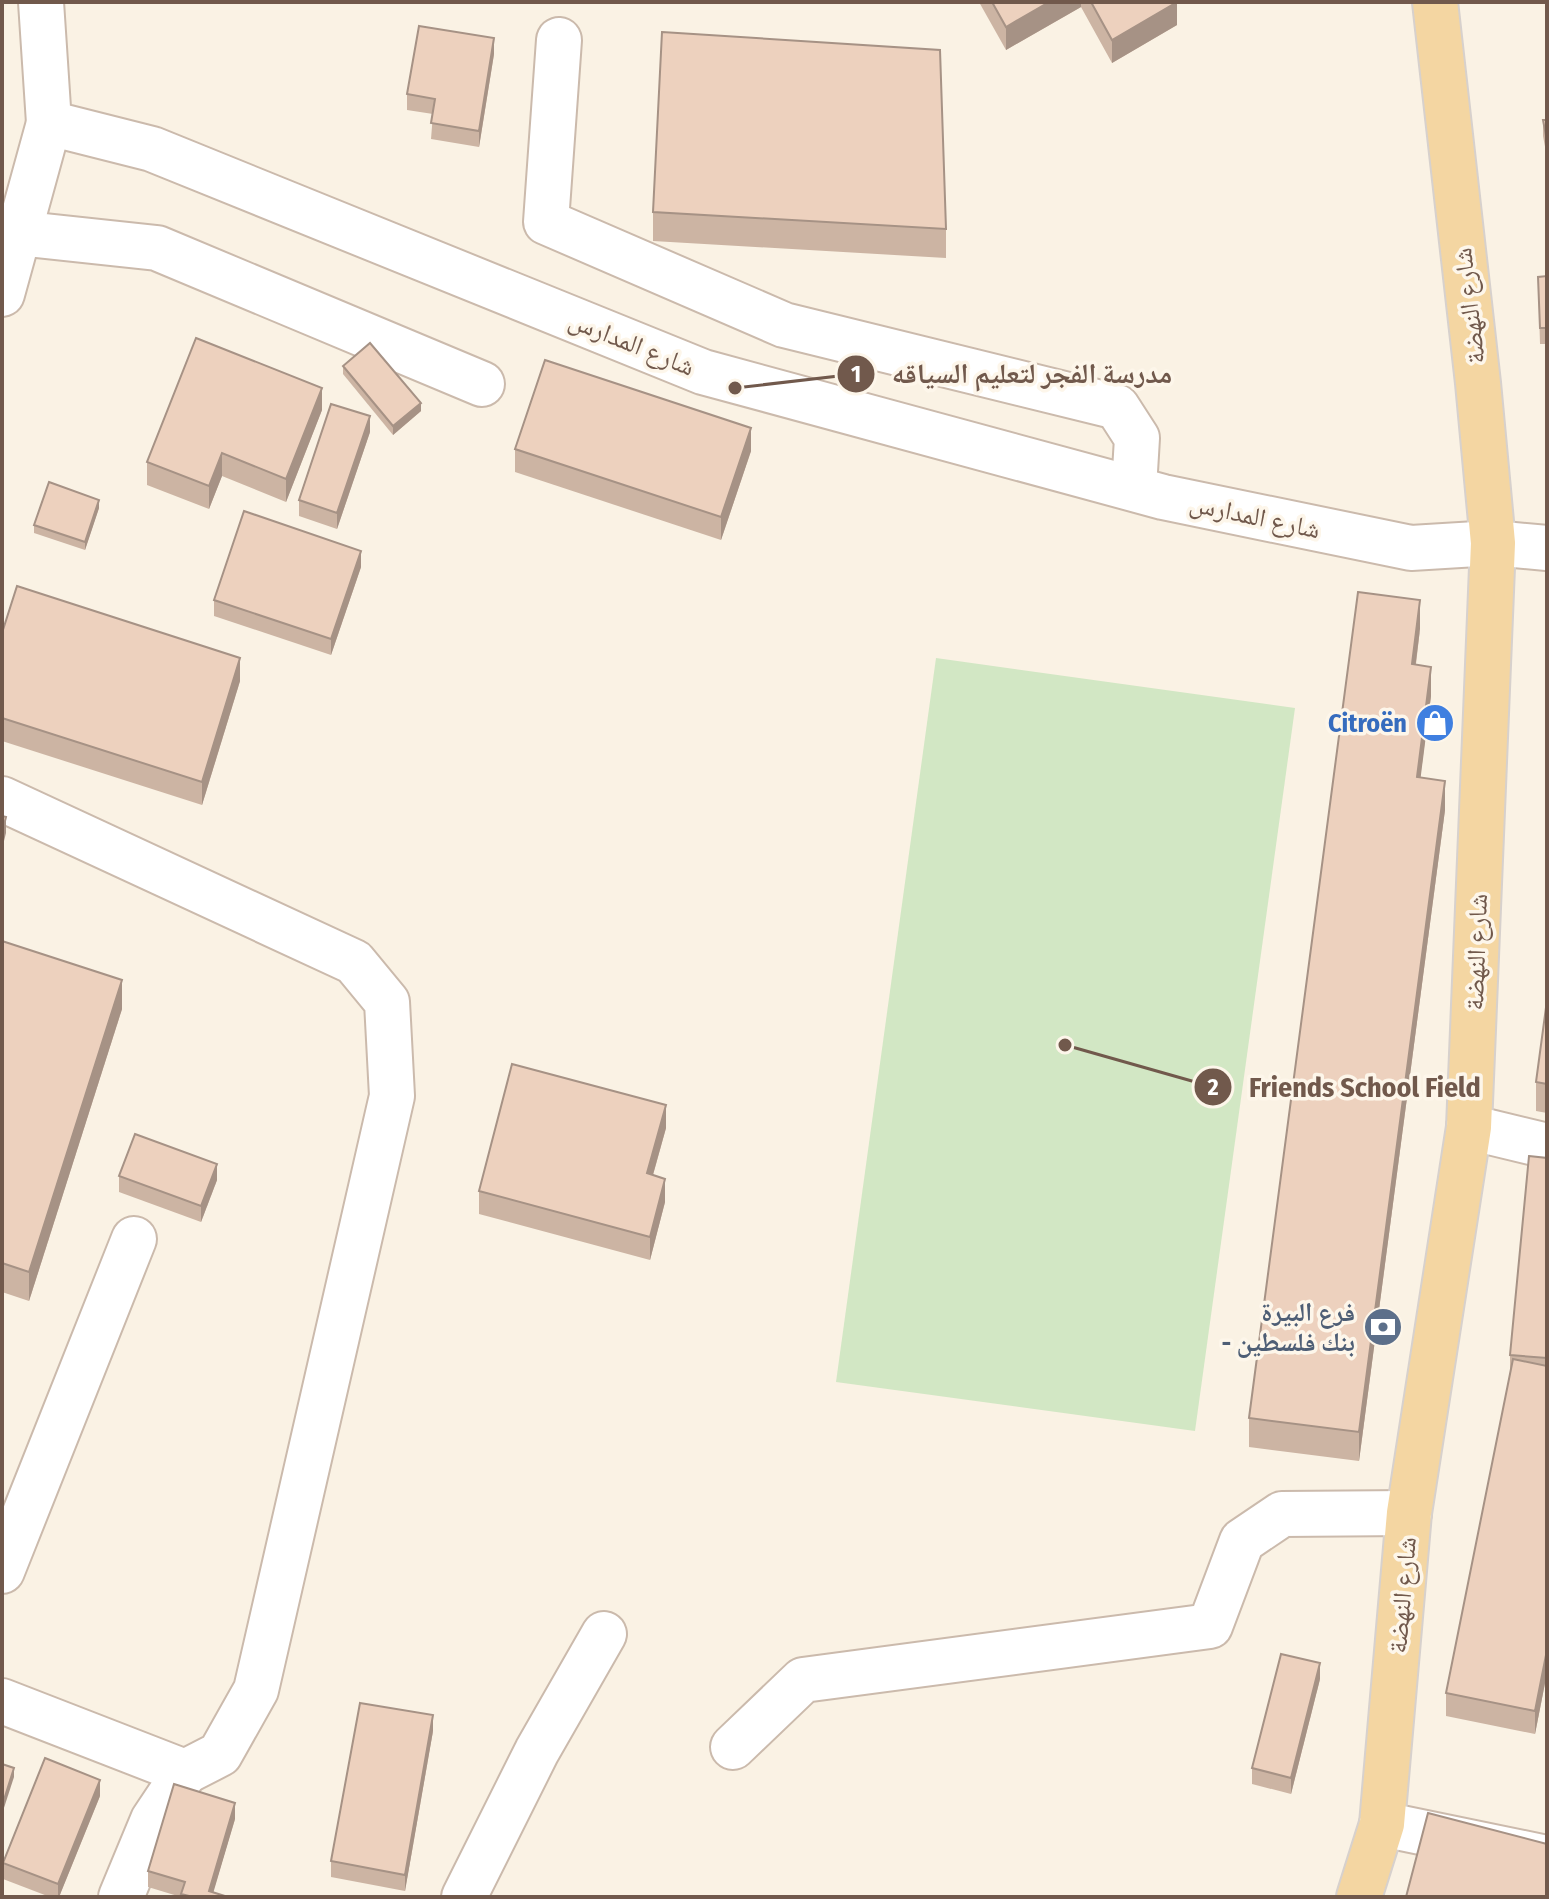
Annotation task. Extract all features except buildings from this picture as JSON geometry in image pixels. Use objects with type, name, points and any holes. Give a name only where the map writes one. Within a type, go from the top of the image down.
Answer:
[{"type":"main road","name":"شارع النهضة","points":[[1359,1897],[1382,1824],[1409,1513],[1469,1127],[1493,543],[1435,2]]},
{"type":"street","points":[[2,294],[49,123],[41,2]]},
{"type":"street","points":[[559,40],[546,222],[784,325],[1117,407],[1137,438],[1134,488]]},
{"type":"street","name":"شارع المدارس","points":[[49,123],[152,149],[703,372],[1134,488],[1411,548],[1493,543],[1547,548]]},
{"type":"street","points":[[17,233],[157,248],[482,384]]},
{"type":"street","points":[[2,799],[354,962],[387,1002],[392,1096],[256,1690],[220,1754],[185,1772],[153,1820],[121,1897]]},
{"type":"street","points":[[1469,1127],[1547,1146]]},
{"type":"street","points":[[2,1571],[134,1239]]},
{"type":"street","points":[[733,1747],[803,1680],[1210,1626],[1242,1541],[1282,1514],[1409,1513]]},
{"type":"street","points":[[464,1897],[537,1751],[604,1634]]},
{"type":"street","points":[[2,1701],[185,1772]]},
{"type":"street","points":[[1382,1824],[1547,1858]]},
{"type":"green space","points":[[936,658],[1295,708],[1195,1431],[836,1382]]},
{"type":"place","name":"مدرسة الفجر لتعليم السياقه","points":[[735,388]]},
{"type":"place","name":"Citroën","points":[[1435,723]]},
{"type":"place","name":"Friends School Field","points":[[1065,1045]]},
{"type":"place","name":"فرع البيرة - بنك فلسطين","points":[[1383,1327]]}]
